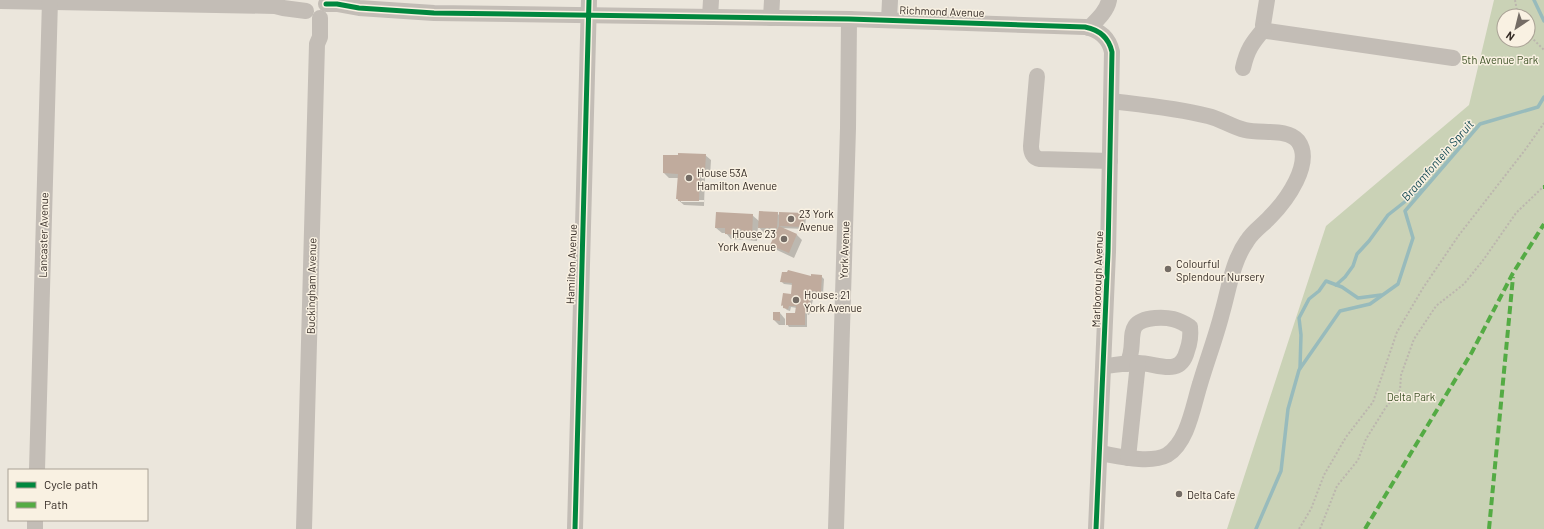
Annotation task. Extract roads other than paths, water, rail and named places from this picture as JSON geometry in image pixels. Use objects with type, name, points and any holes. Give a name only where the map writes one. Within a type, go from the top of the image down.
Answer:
[{"type":"street","points":[[710,17],[711,0]]},
{"type":"street","points":[[771,18],[772,0]]},
{"type":"street","points":[[889,20],[890,0]]},
{"type":"street","points":[[1095,31],[1108,6],[1109,0]]},
{"type":"street","points":[[1243,68],[1250,45],[1264,29],[1263,25],[1267,0]]},
{"type":"street","name":"Richmond Avenue","points":[[0,1],[275,6],[283,8],[318,7],[337,4],[360,8],[434,13],[589,8],[710,17],[849,18],[1095,31]]},
{"type":"street","name":"Lancaster Avenue","points":[[37,469],[50,1]]},
{"type":"street","name":"Buckingham Avenue","points":[[304,529],[317,44],[314,37],[318,7]]},
{"type":"street","name":"Hamilton Avenue","points":[[575,529],[589,8]]},
{"type":"street","name":"York Avenue","points":[[836,529],[848,128],[849,18]]},
{"type":"street","points":[[1264,29],[1267,31],[1453,58]]},
{"type":"street","name":"Marlborough Avenue","points":[[1095,31],[1110,44],[1112,52],[1108,252],[1096,529]]},
{"type":"street","points":[[1037,76],[1031,146],[1034,156],[1040,160],[1110,161]]},
{"type":"street","points":[[1100,454],[1128,458],[1150,458],[1166,455],[1178,443],[1186,430],[1214,343],[1235,264],[1247,240],[1272,215],[1288,195],[1303,161],[1302,152],[1297,139],[1288,133],[1246,130],[1210,116],[1173,108],[1111,101]]},
{"type":"street","points":[[1104,366],[1133,363],[1128,458]]},
{"type":"waterway","points":[[1534,0],[1544,21]]},
{"type":"waterway","name":"Braamfontein Spruit","points":[[1256,529],[1281,471],[1288,409],[1299,370],[1340,311],[1370,304],[1398,284],[1413,238],[1405,211],[1480,124],[1538,107],[1544,97]]},
{"type":"waterway","points":[[1336,285],[1345,277],[1353,266],[1357,254],[1369,241],[1388,215],[1421,189]]},
{"type":"waterway","points":[[1300,368],[1301,335],[1299,318],[1309,299],[1319,291],[1326,281],[1342,287],[1358,298],[1381,295]]},
{"type":"place","name":"House 53A Hamilton Avenue","points":[[689,178]]},
{"type":"place","name":"23 York Avenue","points":[[791,219]]},
{"type":"place","name":"House 23 York Avenue","points":[[784,239]]},
{"type":"place","name":"Colourful Splendour Nursery","points":[[1168,269]]},
{"type":"place","name":"House: 21 York Avenue","points":[[796,300]]},
{"type":"place","name":"Delta Cafe","points":[[1179,494]]},
{"type":"park label","name":"5th Avenue Park","points":[[1500,59]]},
{"type":"park label","name":"Delta Park","points":[[1411,396]]}]
